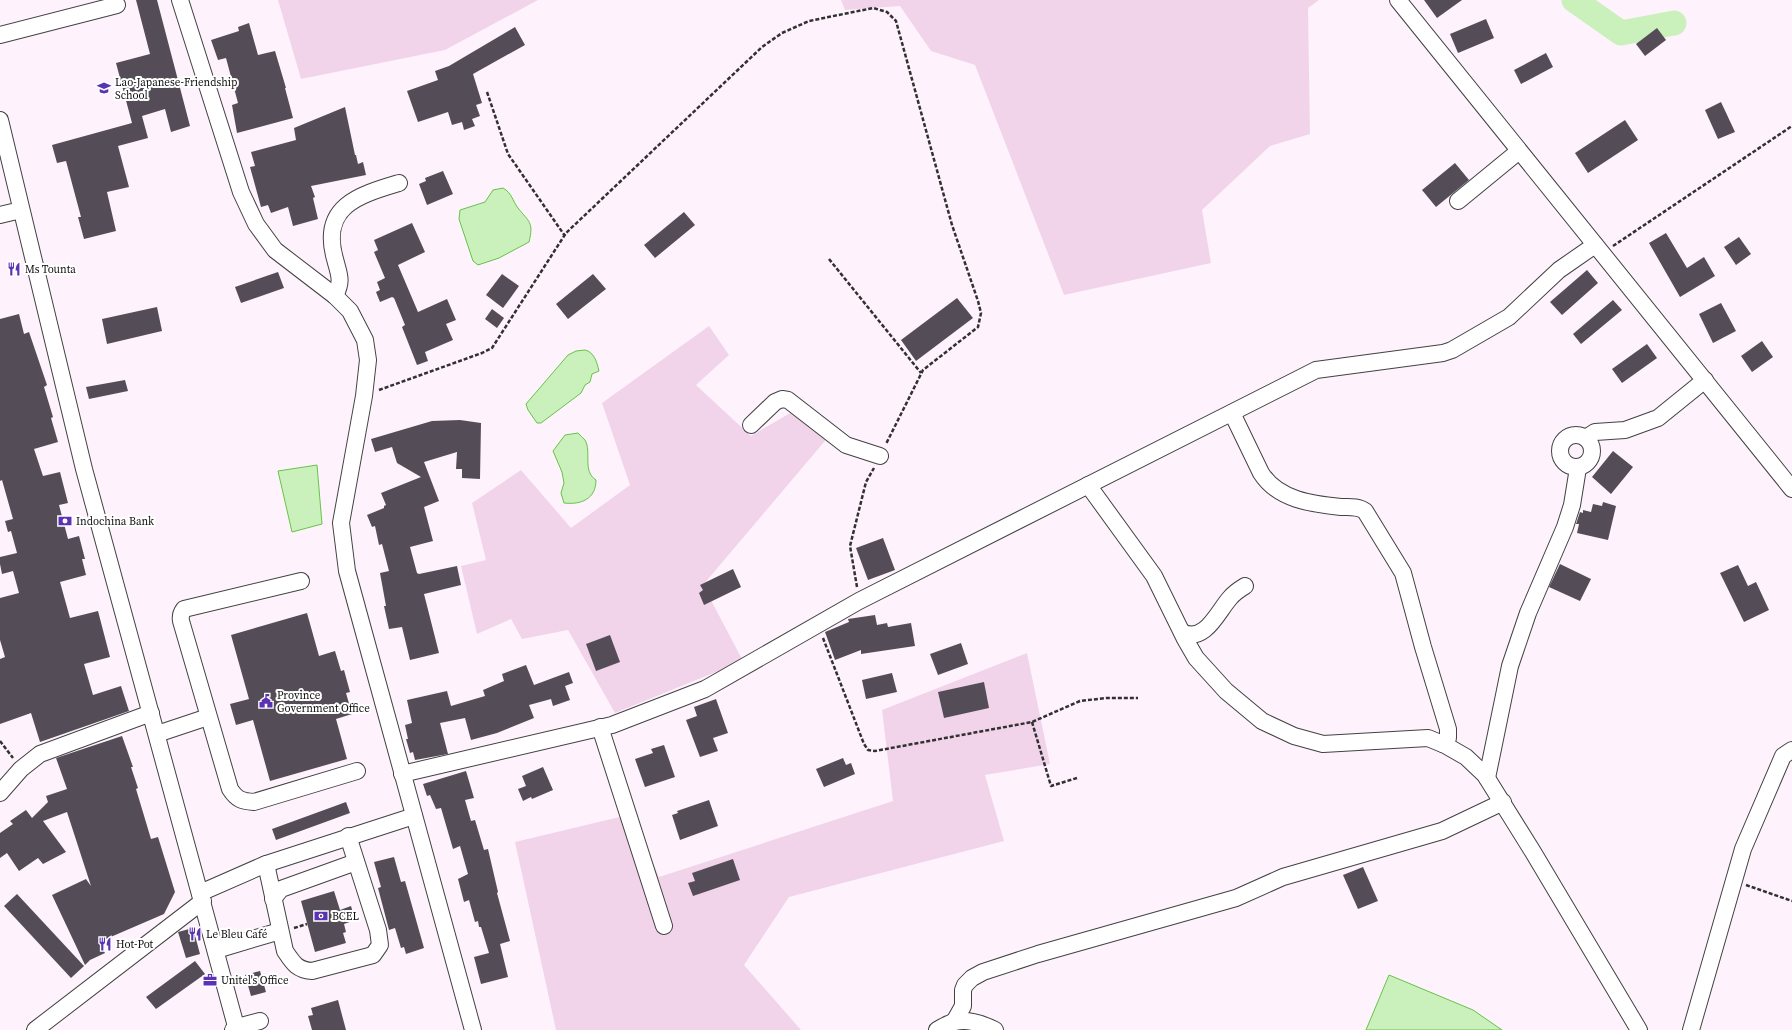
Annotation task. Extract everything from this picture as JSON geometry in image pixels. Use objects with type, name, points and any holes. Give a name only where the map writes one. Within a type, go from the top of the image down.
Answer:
[{"type":"street","points":[[180,0],[241,192],[256,224],[275,250],[335,296],[350,311],[365,340],[368,360],[364,396],[341,523],[347,572],[473,1030]]},
{"type":"street","points":[[1398,0],[1792,489]]},
{"type":"street","points":[[0,35],[117,5]]},
{"type":"street","points":[[0,120],[84,469],[202,897],[236,1029],[260,1021]]},
{"type":"street","points":[[1458,201],[1519,151]]},
{"type":"street","points":[[335,296],[340,287],[341,278],[334,257],[332,241],[334,222],[337,216],[347,203],[357,197],[399,183]]},
{"type":"street","points":[[0,215],[21,210]]},
{"type":"street","points":[[402,774],[612,724],[705,689],[859,601],[1316,370],[1443,353],[1452,350],[1509,317],[1559,270],[1598,249]]},
{"type":"street","points":[[1586,438],[1595,432],[1625,430],[1658,418],[1705,380]]},
{"type":"street","points":[[751,425],[775,402],[782,398],[788,400],[846,445],[880,456]]},
{"type":"street","points":[[1232,413],[1266,482],[1276,490],[1285,496],[1330,506],[1357,507],[1365,511],[1403,573],[1423,647],[1448,729],[1448,738],[1443,744]]},
{"type":"street","points":[[1576,435],[1586,438],[1592,448],[1592,453],[1588,463],[1578,468],[1572,468],[1563,461],[1560,446],[1571,436],[1576,435]]},
{"type":"street","points":[[1487,778],[1510,666],[1528,613],[1565,527],[1572,505],[1578,468]]},
{"type":"street","points":[[1088,485],[1154,576],[1196,658],[1226,691],[1262,721],[1294,736],[1323,744],[1428,738],[1443,744],[1466,757],[1487,778],[1503,802],[1639,1030]]},
{"type":"street","points":[[301,581],[184,609],[181,614],[181,622],[208,717],[230,789],[235,797],[242,801],[254,802],[356,771]]},
{"type":"street","points":[[1182,632],[1186,634],[1195,634],[1204,630],[1213,622],[1230,598],[1245,586]]},
{"type":"street","points":[[0,793],[21,769],[40,754],[151,713]]},
{"type":"street","points":[[157,734],[208,717]]},
{"type":"street","points":[[600,727],[664,926]]},
{"type":"street","points":[[1690,1030],[1743,849],[1784,756],[1792,750]]},
{"type":"street","points":[[954,1022],[963,1006],[963,990],[965,985],[972,978],[983,972],[1038,954],[1236,898],[1283,876],[1442,831],[1503,802]]},
{"type":"street","points":[[35,1030],[202,897],[266,864],[348,836],[414,816]]},
{"type":"street","points":[[266,864],[285,951],[293,963],[303,970],[312,971],[373,955],[380,945],[378,930],[348,836]]},
{"type":"street","points":[[273,899],[281,889],[356,862]]},
{"type":"street","points":[[216,950],[280,931]]},
{"type":"street","points":[[937,1030],[954,1022],[971,1022],[986,1025],[995,1030]]},
{"type":"path","points":[[364,396],[492,348],[565,236],[762,47],[782,33],[809,21],[873,8],[887,12],[896,21],[900,34],[952,225],[978,301],[981,320],[978,327],[923,370],[866,482],[850,546],[859,601]]},
{"type":"path","points":[[487,92],[508,154],[565,236]]},
{"type":"path","points":[[1598,249],[1792,126]]},
{"type":"path","points":[[830,259],[921,373]]},
{"type":"path","points":[[817,625],[864,744],[868,750],[876,751],[1032,722],[1080,701],[1106,698],[1138,698]]},
{"type":"path","points":[[1032,722],[1051,786],[1077,778]]},
{"type":"path","points":[[0,741],[21,769]]},
{"type":"path","points":[[1734,880],[1792,901]]},
{"type":"shaded area","points":[[278,0],[538,0],[445,50],[301,79]]},
{"type":"shaded area","points":[[841,0],[1319,0],[1308,8],[1310,134],[1270,146],[1202,210],[1211,263],[1064,295],[975,65],[931,51],[900,6],[845,10]]},
{"type":"shaded area","points":[[503,188],[510,194],[518,208],[530,223],[531,230],[529,242],[499,258],[478,265],[473,261],[459,219],[460,210],[485,202],[493,190]]},
{"type":"shaded area","points":[[709,326],[729,355],[696,385],[751,436],[797,409],[830,435],[703,585],[743,661],[615,713],[568,630],[522,639],[511,619],[477,634],[461,566],[486,560],[472,503],[521,470],[571,528],[630,485],[602,403]]},
{"type":"shaded area","points":[[585,350],[593,355],[599,371],[592,374],[590,382],[585,385],[581,393],[541,423],[537,423],[528,410],[526,404],[568,355],[576,351]]},
{"type":"shaded area","points":[[578,433],[585,440],[587,445],[588,467],[589,472],[596,480],[595,487],[590,496],[582,502],[564,503],[561,493],[564,483],[562,472],[553,451],[565,435]]},
{"type":"shaded area","points":[[317,465],[322,524],[292,532],[278,471]]},
{"type":"shaded area","points":[[1027,653],[1050,764],[985,775],[1004,841],[789,897],[744,965],[801,1030],[556,1030],[515,842],[632,814],[659,877],[893,801],[882,710]]},
{"type":"shaded area","points":[[1389,975],[1473,1010],[1502,1030],[1366,1030]]},
{"type":"building","points":[[136,0],[157,0],[190,126],[171,132],[165,109],[142,116],[148,138],[118,146],[129,187],[107,192],[116,231],[84,239],[78,217],[81,217],[66,161],[57,163],[52,145],[132,123],[116,63],[150,54]]},
{"type":"building","points":[[1424,0],[1462,0],[1437,18]]},
{"type":"building","points":[[1486,19],[1494,38],[1458,53],[1450,34]]},
{"type":"building","points":[[249,23],[258,55],[275,51],[293,118],[237,133],[232,105],[238,103],[226,58],[218,60],[211,40],[239,31],[238,27]]},
{"type":"building","points":[[515,27],[525,45],[473,74],[482,103],[476,105],[480,116],[472,119],[475,126],[464,130],[462,122],[452,125],[448,112],[418,122],[407,91],[438,80],[435,71],[449,66]]},
{"type":"building","points":[[1657,28],[1666,40],[1645,56],[1636,44]]},
{"type":"building","points":[[1546,53],[1553,67],[1521,84],[1514,70]]},
{"type":"building","points":[[1721,102],[1735,132],[1718,139],[1705,110]]},
{"type":"building","points":[[345,107],[355,155],[358,164],[363,162],[366,175],[311,186],[315,197],[313,198],[318,219],[293,226],[288,207],[271,213],[268,205],[261,207],[250,167],[255,166],[251,152],[296,140],[294,128]]},
{"type":"building","points":[[1625,120],[1638,140],[1588,173],[1575,153]]},
{"type":"building","points":[[1455,163],[1469,180],[1436,207],[1422,190]]},
{"type":"building","points":[[443,171],[453,194],[427,205],[419,184],[426,181],[425,178]]},
{"type":"building","points":[[684,212],[695,225],[655,258],[644,245]]},
{"type":"building","points":[[412,223],[425,252],[398,265],[418,312],[447,299],[456,320],[446,324],[453,340],[425,352],[428,361],[417,365],[402,327],[405,325],[394,298],[392,297],[380,302],[376,292],[380,290],[377,282],[385,278],[374,252],[378,250],[374,240]]},
{"type":"building","points":[[1666,233],[1687,268],[1704,257],[1715,276],[1680,297],[1649,243]]},
{"type":"building","points":[[1739,237],[1751,254],[1736,265],[1724,247]]},
{"type":"building","points":[[1587,270],[1598,283],[1562,315],[1550,302]]},
{"type":"building","points":[[278,272],[284,288],[241,303],[235,287]]},
{"type":"building","points":[[502,274],[519,286],[503,308],[486,295]]},
{"type":"building","points":[[593,274],[606,289],[568,319],[556,304]]},
{"type":"building","points":[[957,298],[973,318],[916,361],[901,340]]},
{"type":"building","points":[[1613,300],[1622,310],[1581,344],[1573,334]]},
{"type":"building","points":[[1721,303],[1736,331],[1713,343],[1699,314]]},
{"type":"building","points":[[157,307],[162,331],[107,344],[102,319]]},
{"type":"building","points":[[492,309],[504,318],[497,328],[485,319]]},
{"type":"building","points":[[19,314],[24,334],[29,332],[47,385],[44,387],[53,417],[51,418],[58,442],[34,449],[43,476],[60,472],[68,503],[59,505],[68,539],[79,536],[85,559],[82,559],[86,575],[60,582],[70,618],[98,611],[110,657],[84,664],[93,695],[121,686],[129,711],[40,742],[31,713],[0,724],[0,659],[5,657],[0,640],[0,598],[19,593],[13,571],[2,574],[0,564],[0,557],[17,553],[11,531],[8,532],[5,521],[13,519],[2,480],[0,481],[0,319]]},
{"type":"building","points":[[1762,341],[1773,357],[1752,372],[1741,356]]},
{"type":"building","points":[[1647,344],[1657,358],[1622,383],[1612,369]]},
{"type":"building","points":[[125,380],[128,391],[89,399],[86,387]]},
{"type":"building","points":[[460,420],[481,423],[480,479],[462,478],[462,469],[456,469],[457,452],[424,462],[439,501],[424,507],[433,541],[410,547],[417,573],[419,574],[457,566],[461,585],[424,594],[439,653],[410,660],[402,627],[389,629],[384,606],[386,606],[380,573],[389,571],[382,544],[379,545],[375,526],[372,527],[367,515],[384,508],[386,505],[381,493],[421,477],[397,463],[392,447],[375,452],[371,439],[432,421]]},
{"type":"building","points":[[1613,451],[1633,467],[1611,494],[1592,477]]},
{"type":"building","points":[[1603,502],[1616,506],[1608,540],[1577,533],[1579,524],[1576,524],[1580,512],[1583,513],[1583,510],[1591,512],[1593,504],[1602,506]]},
{"type":"building","points":[[883,538],[895,570],[868,580],[856,548]]},
{"type":"building","points":[[1560,564],[1591,579],[1580,601],[1549,587]]},
{"type":"building","points":[[1738,565],[1748,586],[1756,582],[1769,610],[1744,622],[1720,573]]},
{"type":"building","points":[[733,569],[741,587],[704,605],[699,593],[703,590],[700,585]]},
{"type":"building","points":[[307,613],[319,656],[335,651],[341,671],[344,670],[350,692],[346,693],[352,714],[336,719],[347,759],[270,781],[253,720],[236,725],[230,704],[249,699],[231,635]]},
{"type":"building","points":[[875,615],[877,625],[887,623],[888,627],[911,623],[915,646],[861,654],[861,650],[835,660],[825,632],[849,622],[848,619]]},
{"type":"building","points":[[610,635],[620,662],[596,671],[586,644]]},
{"type":"building","points":[[961,643],[968,664],[938,675],[930,654]]},
{"type":"building","points":[[526,665],[534,685],[569,672],[573,683],[565,686],[570,700],[553,706],[551,699],[529,705],[534,718],[497,733],[471,740],[465,718],[440,723],[448,754],[415,760],[413,752],[410,753],[406,739],[408,739],[405,725],[412,723],[407,700],[447,691],[451,706],[485,696],[483,690],[504,681],[502,674]]},
{"type":"building","points":[[892,673],[897,692],[866,699],[862,680]]},
{"type":"building","points":[[984,682],[989,708],[944,718],[938,692]]},
{"type":"building","points":[[716,699],[728,733],[713,738],[718,751],[700,757],[686,720],[697,716],[694,707]]},
{"type":"building","points":[[122,736],[133,767],[131,767],[138,788],[136,789],[151,839],[158,837],[175,892],[164,914],[99,942],[105,953],[90,960],[85,965],[52,895],[86,879],[91,886],[67,812],[43,821],[66,852],[43,864],[38,858],[19,871],[7,853],[0,858],[0,833],[13,824],[10,821],[26,810],[32,818],[48,802],[46,796],[67,789],[56,758]]},
{"type":"building","points":[[664,745],[675,777],[645,787],[635,759],[653,753],[651,749]]},
{"type":"building","points":[[843,758],[846,765],[851,763],[855,774],[824,787],[816,769]]},
{"type":"building","points":[[543,767],[553,790],[532,799],[531,797],[523,801],[518,789],[526,786],[522,776]]},
{"type":"building","points":[[466,771],[474,798],[465,800],[471,821],[475,820],[484,850],[488,849],[497,893],[510,941],[500,944],[508,977],[481,984],[474,957],[489,953],[481,927],[479,927],[478,921],[475,922],[469,900],[464,902],[458,879],[468,874],[460,846],[453,849],[441,808],[436,809],[430,795],[427,796],[423,784]]},
{"type":"building","points":[[709,800],[718,826],[680,840],[672,815],[678,813],[677,811]]},
{"type":"building","points":[[346,802],[350,813],[276,840],[272,829]]},
{"type":"building","points":[[394,857],[401,882],[405,881],[424,948],[406,954],[404,947],[401,948],[395,928],[389,930],[378,888],[381,887],[374,862]]},
{"type":"building","points":[[733,859],[740,880],[693,896],[688,883],[695,881],[692,873]]},
{"type":"building","points":[[1363,867],[1378,901],[1358,909],[1343,875]]},
{"type":"building","points":[[334,891],[340,910],[351,906],[355,920],[344,924],[346,932],[343,933],[346,943],[315,952],[301,901]]},
{"type":"building","points":[[17,894],[84,966],[71,978],[4,906]]},
{"type":"building","points":[[193,928],[200,954],[186,958],[178,932]]},
{"type":"building","points":[[195,961],[205,974],[156,1009],[146,997]]},
{"type":"building","points":[[260,971],[266,992],[251,996],[245,975]]},
{"type":"building","points":[[338,1000],[346,1030],[312,1030],[308,1016],[313,1015],[311,1008]]},
{"type":"waterway","points":[[1574,0],[1621,33],[1674,23]]},
{"type":"place","name":"Lao-Japanese-Friendship School","points":[[104,88]]},
{"type":"place","name":"Ms Tounta","points":[[14,269]]},
{"type":"place","name":"Indochina Bank","points":[[65,521]]},
{"type":"place","name":"Province Government Office","points":[[266,701]]},
{"type":"place","name":"BCEL","points":[[321,916]]},
{"type":"place","name":"Le Bleu Café","points":[[195,934]]},
{"type":"place","name":"Hot-Pot","points":[[105,944]]},
{"type":"place","name":"Unitel's Office","points":[[210,980]]}]
